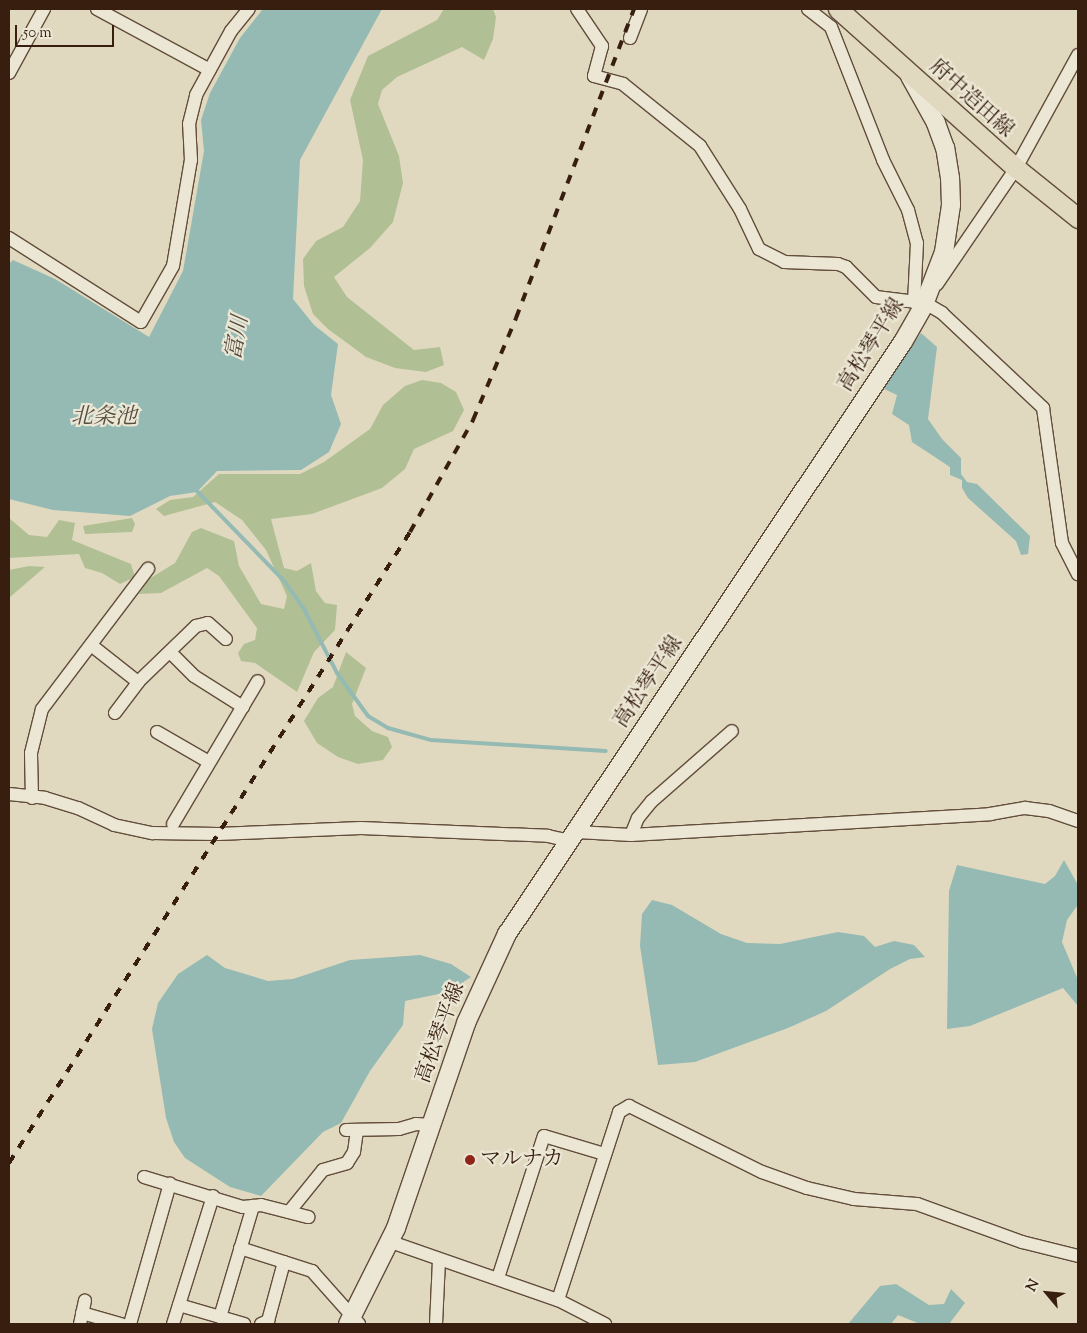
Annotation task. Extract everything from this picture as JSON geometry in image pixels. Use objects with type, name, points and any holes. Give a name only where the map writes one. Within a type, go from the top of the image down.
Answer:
[{"type":"main road","name":"府中造田線","points":[[838,9],[1016,168],[1078,218]]},
{"type":"main road","name":"高松琴平線","points":[[353,1321],[391,1242],[466,1023],[491,968],[521,912],[574,837],[903,342],[919,303],[944,252],[951,205],[950,178],[940,135],[909,74]]},
{"type":"main road","points":[[940,135],[968,126]]},
{"type":"street","points":[[9,73],[44,9]]},
{"type":"street","points":[[97,9],[210,70]]},
{"type":"street","points":[[9,238],[141,322],[173,266],[192,160],[188,124],[196,95],[231,31],[249,9]]},
{"type":"street","points":[[577,9],[602,46],[594,76],[623,84],[700,146],[740,209],[759,249],[784,262],[838,264],[846,268],[876,297],[919,303],[942,313],[1043,408],[1062,544],[1078,574]]},
{"type":"street","points":[[630,38],[641,9]]},
{"type":"street","points":[[808,9],[831,27],[883,160],[908,210],[917,243],[919,303]]},
{"type":"street","points":[[919,303],[1016,168],[1078,55]]},
{"type":"street","points":[[32,798],[30,753],[42,710],[148,568]]},
{"type":"street","points":[[115,713],[138,682],[196,626],[208,623],[226,639]]},
{"type":"street","points":[[91,646],[138,682]]},
{"type":"street","points":[[170,652],[194,676],[243,707]]},
{"type":"street","points":[[172,824],[258,681]]},
{"type":"street","points":[[631,835],[638,818],[652,801],[732,731]]},
{"type":"street","points":[[157,732],[210,762]]},
{"type":"street","points":[[9,794],[45,798],[78,808],[114,825],[153,833],[218,834],[361,828],[574,837],[990,814],[1025,808],[1049,811],[1078,821]]},
{"type":"street","points":[[558,1300],[619,1112],[629,1106],[707,1142],[762,1172],[807,1188],[854,1199],[917,1204],[1022,1242],[1078,1256]]},
{"type":"street","points":[[289,1212],[323,1170],[347,1163],[354,1152],[352,1131],[399,1129],[416,1124],[432,1125]]},
{"type":"street","points":[[498,1278],[544,1136],[604,1154]]},
{"type":"street","points":[[144,1177],[213,1196],[243,1207],[262,1205],[308,1218]]},
{"type":"street","points":[[130,1324],[170,1184]]},
{"type":"street","points":[[173,1324],[213,1196]]},
{"type":"street","points":[[220,1317],[253,1206]]},
{"type":"street","points":[[391,1242],[558,1300],[605,1324]]},
{"type":"street","points":[[240,1248],[312,1271],[353,1321]]},
{"type":"street","points":[[436,1324],[439,1260]]},
{"type":"street","points":[[261,1324],[268,1321],[284,1262]]},
{"type":"street","points":[[178,1305],[244,1324]]},
{"type":"street","points":[[83,1313],[121,1324]]},
{"type":"green space","points":[[444,9],[493,9],[496,17],[493,39],[484,60],[462,47],[397,77],[382,90],[378,104],[399,156],[403,183],[393,222],[370,248],[334,277],[347,297],[414,350],[440,347],[444,365],[426,372],[395,368],[366,357],[328,329],[313,314],[304,286],[303,259],[316,241],[343,227],[360,201],[363,160],[350,100],[368,56],[437,20]]},
{"type":"green space","points":[[422,380],[441,383],[456,392],[464,410],[453,431],[414,449],[405,469],[382,488],[312,514],[271,519],[284,568],[297,571],[311,563],[316,591],[325,603],[337,605],[335,630],[314,652],[297,692],[255,663],[241,661],[238,653],[244,644],[255,640],[257,628],[219,576],[207,568],[161,593],[139,594],[149,579],[175,563],[192,532],[201,528],[234,541],[239,566],[261,604],[284,609],[287,596],[266,550],[242,520],[215,502],[164,516],[156,509],[170,500],[193,497],[219,474],[300,474],[324,462],[370,429],[383,405],[405,386]]},
{"type":"green space","points":[[9,518],[29,535],[47,537],[59,520],[75,523],[72,540],[131,564],[135,577],[120,584],[102,573],[85,568],[79,554],[9,558]]},
{"type":"green space","points":[[132,518],[135,524],[132,532],[85,534],[83,526]]},
{"type":"green space","points":[[29,566],[45,567],[9,598],[9,570]]},
{"type":"green space","points":[[346,652],[366,668],[352,704],[355,716],[372,731],[388,737],[392,747],[383,760],[358,764],[338,757],[317,743],[304,721],[318,698],[333,687]]},
{"type":"water","name":"北条池","points":[[263,9],[382,9],[300,160],[293,299],[314,325],[338,344],[331,395],[341,424],[329,452],[301,470],[217,471],[197,492],[170,496],[130,516],[53,510],[9,499],[9,264],[13,260],[55,279],[149,337],[183,271],[204,151],[201,120],[210,93],[240,38]]},
{"type":"water","points":[[921,333],[937,347],[928,419],[942,439],[961,458],[961,474],[967,482],[977,484],[1030,536],[1028,554],[1021,555],[1016,541],[968,498],[962,488],[962,480],[950,475],[950,467],[912,442],[909,425],[892,414],[897,395],[882,388]]},
{"type":"water","points":[[1064,860],[1078,885],[1077,906],[1067,920],[1062,942],[1078,980],[1078,1006],[1063,988],[970,1026],[947,1029],[949,891],[957,865],[1045,884],[1055,876]]},
{"type":"water","points":[[652,900],[672,905],[721,934],[747,943],[780,944],[838,932],[864,936],[875,947],[894,941],[914,945],[925,957],[910,959],[890,969],[826,1011],[788,1028],[695,1062],[658,1065],[640,946],[642,914]]},
{"type":"water","points":[[207,955],[225,968],[268,981],[293,979],[350,960],[420,955],[451,964],[471,977],[448,992],[405,1001],[403,1025],[370,1071],[341,1123],[323,1132],[261,1196],[230,1187],[185,1158],[174,1142],[166,1118],[152,1029],[158,1003],[178,974]]},
{"type":"water","points":[[896,1284],[929,1305],[944,1304],[951,1289],[965,1303],[949,1324],[920,1324],[898,1315],[891,1324],[848,1324],[880,1286]]},
{"type":"waterway","points":[[195,489],[285,582],[305,611],[337,673],[368,716],[388,728],[431,740],[606,751]]},
{"type":"railway","points":[[9,1163],[410,532],[473,420],[516,318],[634,9]]},
{"type":"place","name":"マルナカ","points":[[470,1160]]},
{"type":"water label","name":"富川","points":[[239,338]]}]
